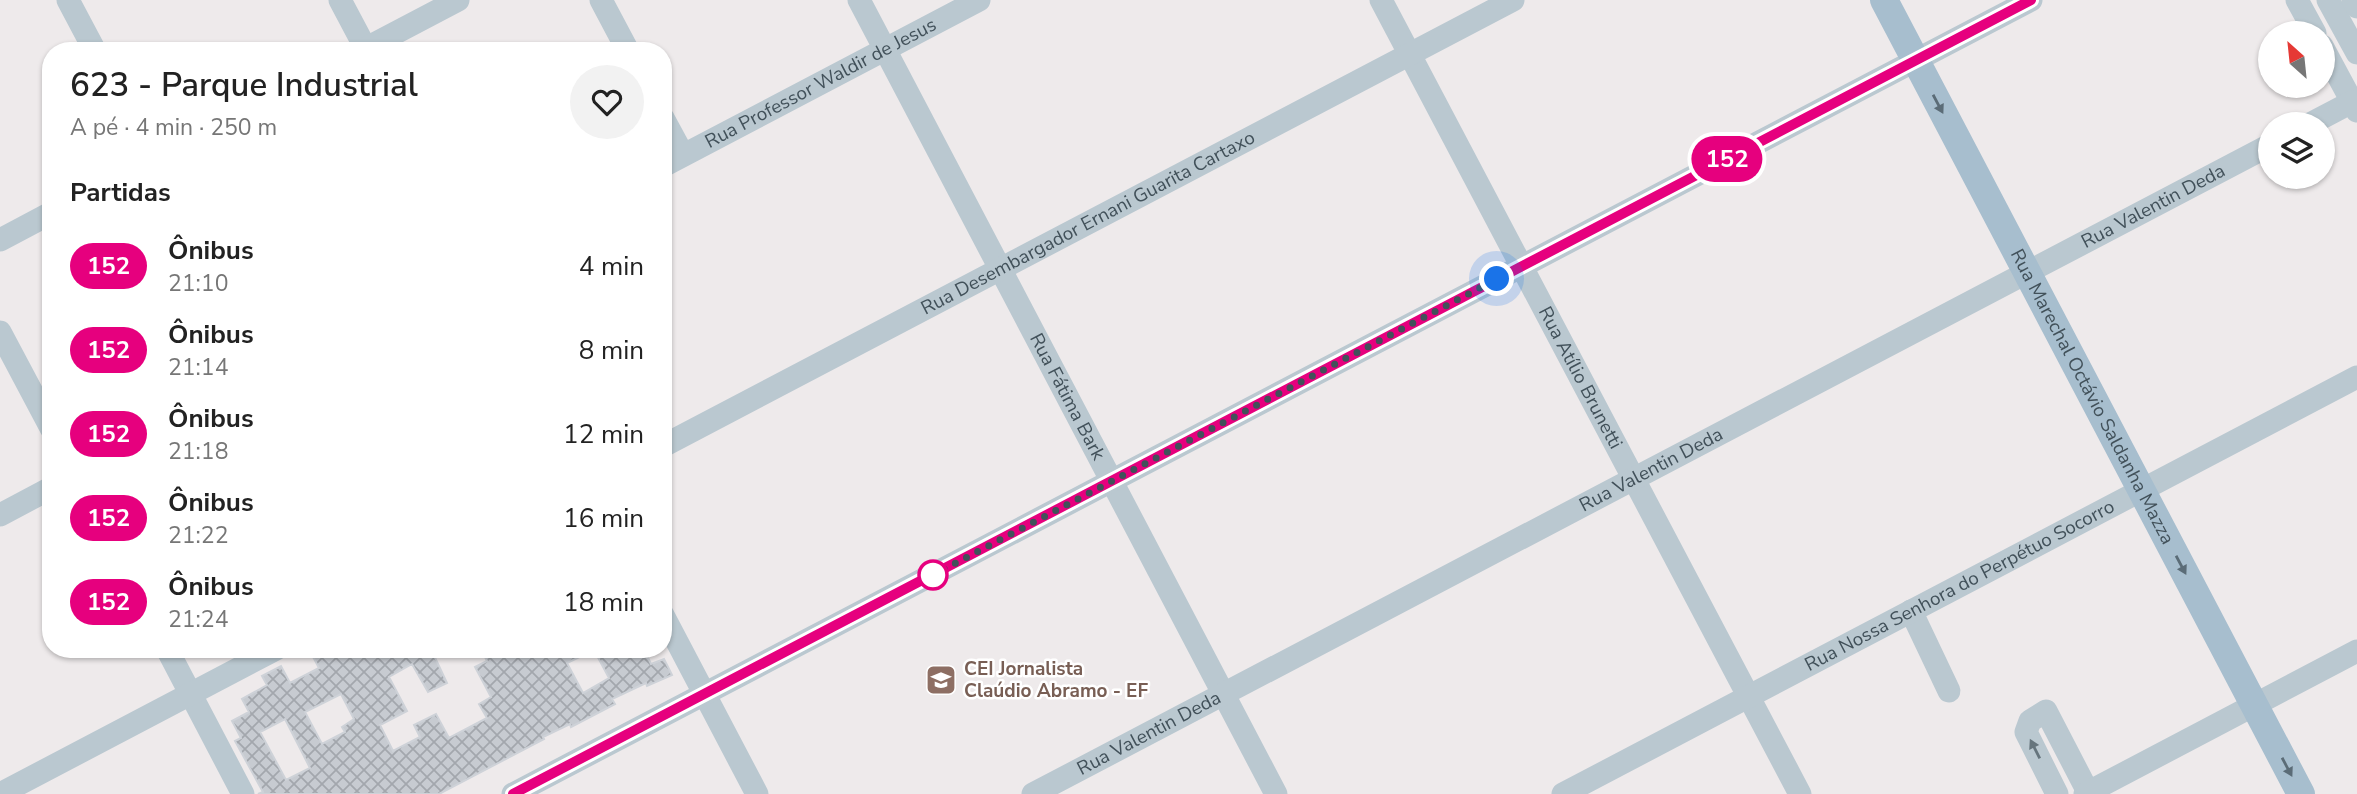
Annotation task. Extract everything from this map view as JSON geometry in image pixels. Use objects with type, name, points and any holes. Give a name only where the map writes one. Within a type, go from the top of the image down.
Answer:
[{"type":"main road","name":"Rua Marechal Octávio Saldanha Mazza","points":[[1884,0],[2301,794]]},
{"type":"street","points":[[68,0],[90,42]]},
{"type":"street","points":[[340,0],[360,42]]},
{"type":"street","points":[[379,42],[458,0]]},
{"type":"street","points":[[601,0],[623,42]]},
{"type":"street","name":"Rua Fátima Bark","points":[[859,0],[1276,794]]},
{"type":"street","name":"Rua Professor Waldir de Jesus","points":[[673,161],[979,0]]},
{"type":"street","name":"Rua Atílio Brunetti","points":[[1381,0],[1800,794]]},
{"type":"street","name":"Rua Desembargador Ernani Guarita Cartaxo","points":[[672,441],[1513,0]]},
{"type":"street","points":[[513,794],[2031,0]]},
{"type":"street","points":[[2297,0],[2308,21]]},
{"type":"street","points":[[2328,0],[2357,53]]},
{"type":"street","points":[[2353,0],[2357,7]]},
{"type":"street","points":[[2335,71],[2355,107],[2335,114]]},
{"type":"street","name":"Rua Valentin Deda","points":[[1033,794],[2258,151]]},
{"type":"street","points":[[0,240],[42,218]]},
{"type":"street","points":[[0,332],[42,411]]},
{"type":"street","name":"Rua Nossa Senhora do Perpétuo Socorro","points":[[1563,794],[2357,377]]},
{"type":"street","points":[[0,515],[42,493]]},
{"type":"street","points":[[1911,611],[1949,691]]},
{"type":"street","points":[[672,632],[757,794]]},
{"type":"street","points":[[2057,794],[2026,732],[2030,721],[2046,711],[2086,793],[2357,651]]},
{"type":"street","points":[[172,658],[243,794]]},
{"type":"street","points":[[0,794],[259,658]]},
{"type":"building","points":[[314,658],[435,658],[447,683],[428,692],[412,664],[389,677],[407,711],[380,725],[393,751],[420,737],[414,725],[436,714],[449,738],[487,718],[479,704],[491,697],[475,667],[487,661],[486,658],[577,658],[567,663],[583,693],[609,678],[598,658],[648,658],[651,664],[664,659],[672,675],[647,686],[646,683],[612,699],[615,704],[571,727],[570,724],[543,737],[544,739],[439,794],[258,794],[263,792],[235,741],[241,738],[232,721],[249,712],[242,699],[267,685],[262,676],[281,666],[290,683],[319,668]],"holes":[[[341,694],[354,719],[342,727],[345,732],[322,744],[305,712]],[[285,719],[310,768],[286,780],[260,732]]]},
{"type":"bus line","name":"152","points":[[513,794],[2031,0]]},
{"type":"place","name":"CEI Jornalista Claúdio Abramo - EF","points":[[941,680]]},
{"type":"route","points":[[933,575],[1497,279]]}]
